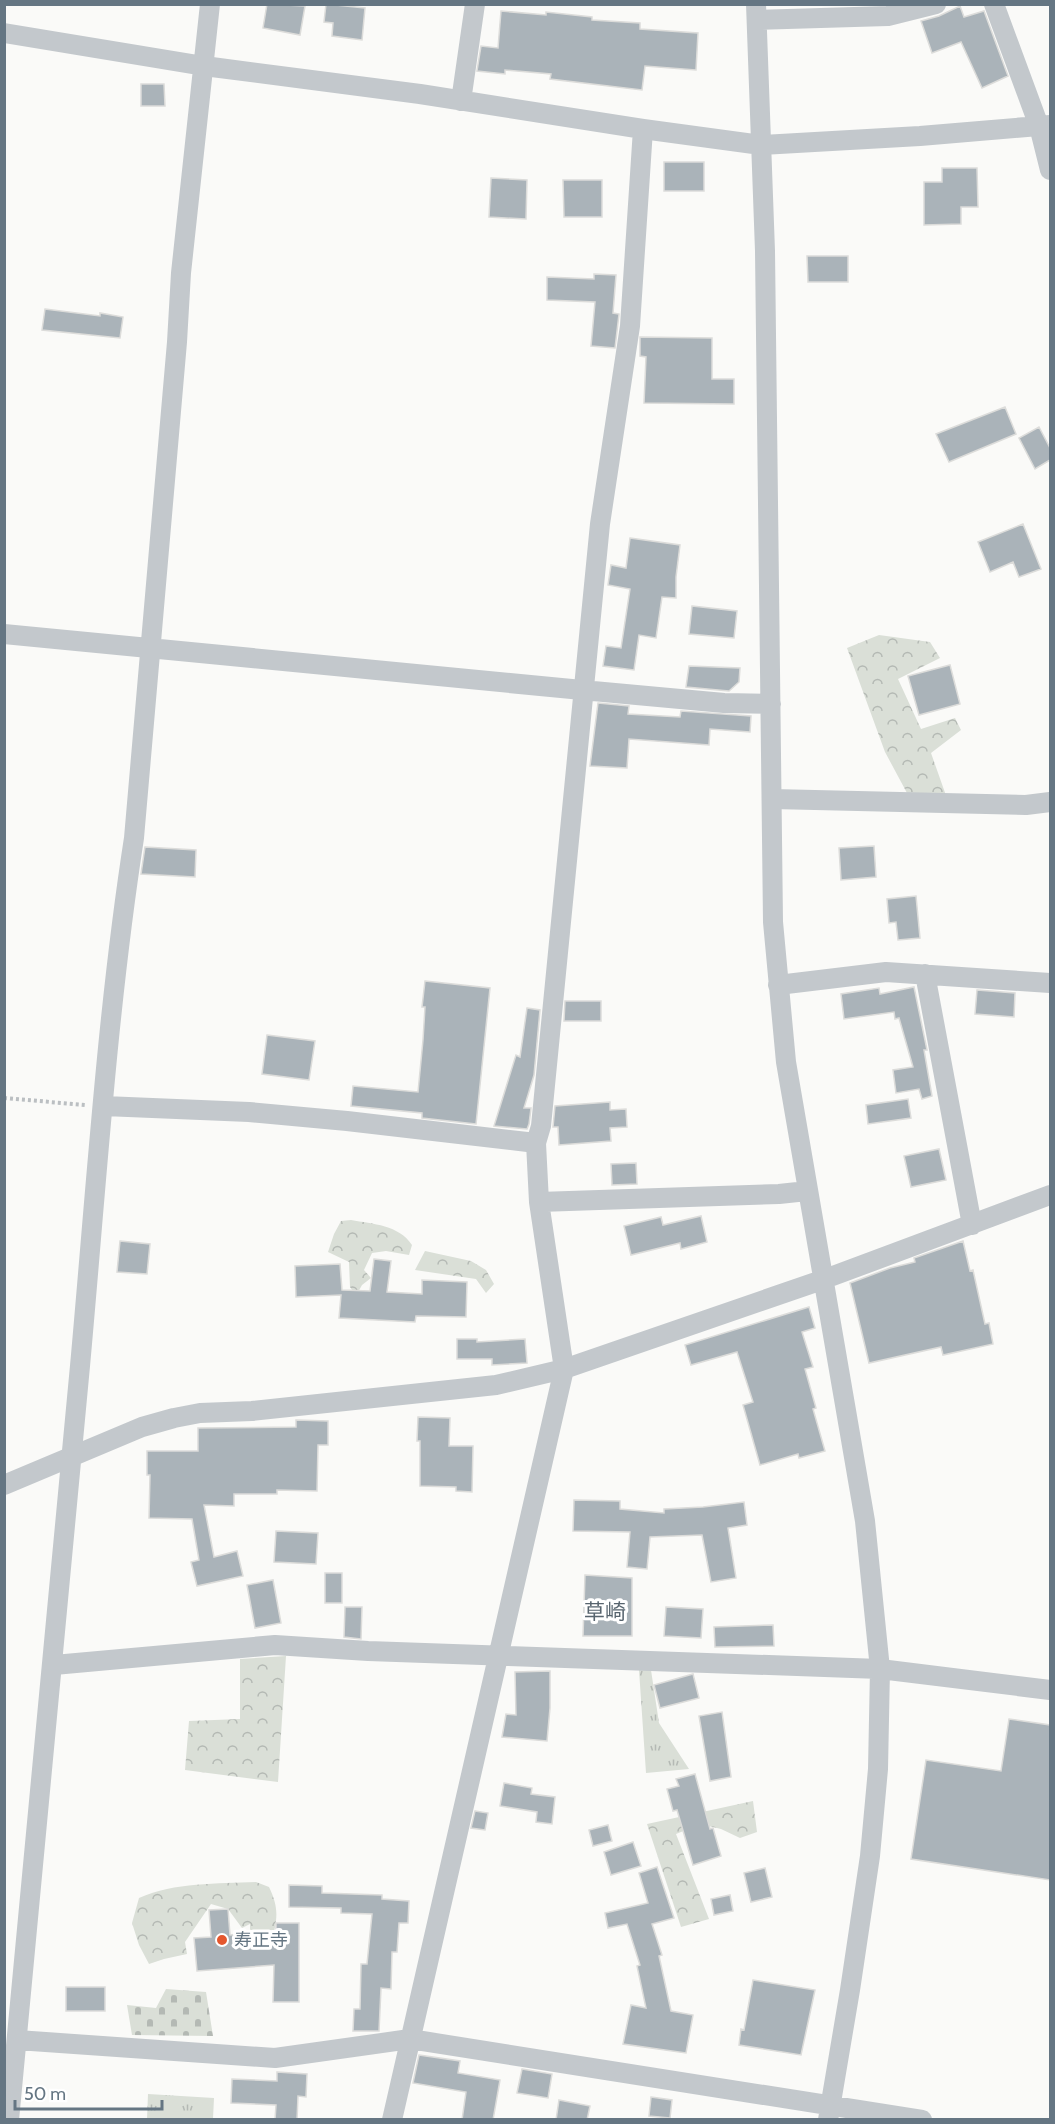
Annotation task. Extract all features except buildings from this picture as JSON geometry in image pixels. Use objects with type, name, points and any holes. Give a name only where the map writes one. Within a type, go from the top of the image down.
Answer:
[{"type":"street","points":[[9,2120],[54,1665],[104,1106],[125,896],[134,838],[181,273],[210,4]]},
{"type":"street","points":[[461,101],[475,4]]},
{"type":"street","points":[[829,2112],[870,1856],[878,1769],[880,1669],[865,1521],[786,1062],[773,922],[765,251],[756,12],[888,16],[936,4]]},
{"type":"street","points":[[994,4],[1045,126],[1050,170]]},
{"type":"street","points":[[4,33],[204,66],[760,145],[1045,126]]},
{"type":"street","points":[[392,2120],[564,1369],[539,1202],[536,1143],[541,1126],[601,507],[630,326],[643,129]]},
{"type":"street","points":[[4,634],[724,703],[771,704]]},
{"type":"street","points":[[772,799],[1026,805],[1050,802]]},
{"type":"street","points":[[778,986],[886,972],[1050,983]]},
{"type":"street","points":[[925,974],[972,1225]]},
{"type":"street","points":[[104,1106],[258,1113],[536,1143]]},
{"type":"street","points":[[539,1202],[779,1194],[807,1191]]},
{"type":"street","points":[[4,1485],[142,1427],[200,1413],[252,1410],[496,1385],[564,1369],[822,1280],[1050,1196]]},
{"type":"street","points":[[54,1665],[275,1646],[880,1669],[1050,1690]]},
{"type":"street","points":[[17,2040],[275,2058],[410,2039],[829,2112],[922,2120]]},
{"type":"path","points":[[4,1098],[104,1106]]},
{"type":"green space","points":[[879,635],[930,642],[940,658],[898,679],[921,729],[955,718],[961,730],[931,753],[949,804],[907,793],[885,752],[847,648]]},
{"type":"green space","points":[[351,1220],[393,1229],[407,1238],[412,1245],[409,1255],[386,1251],[372,1253],[364,1270],[371,1278],[362,1285],[356,1296],[350,1287],[349,1262],[328,1252],[341,1221]]},
{"type":"green space","points":[[425,1251],[471,1261],[486,1270],[494,1284],[486,1293],[476,1279],[415,1270]]},
{"type":"green space","points":[[286,1656],[278,1782],[185,1770],[189,1721],[240,1719],[240,1659]]},
{"type":"green space","points":[[639,1670],[651,1670],[659,1723],[689,1769],[646,1773]]},
{"type":"green space","points":[[753,1801],[757,1832],[740,1838],[721,1829],[701,1824],[676,1834],[709,1919],[681,1927],[647,1824]]},
{"type":"green space","points":[[256,1882],[269,1887],[275,1902],[276,1921],[271,1944],[250,1941],[250,1924],[242,1928],[228,1909],[211,1904],[185,1942],[187,1954],[149,1964],[139,1945],[132,1923],[139,1898],[182,1886]]},
{"type":"green space","points":[[166,1989],[206,1992],[213,2036],[132,2035],[127,2005],[156,2008]]},
{"type":"green space","points":[[148,2094],[214,2098],[213,2119],[147,2119]]},
{"type":"place","name":"寿正寺","points":[[222,1940]]},
{"type":"district","name":"草崎","points":[[605,1612]]}]
